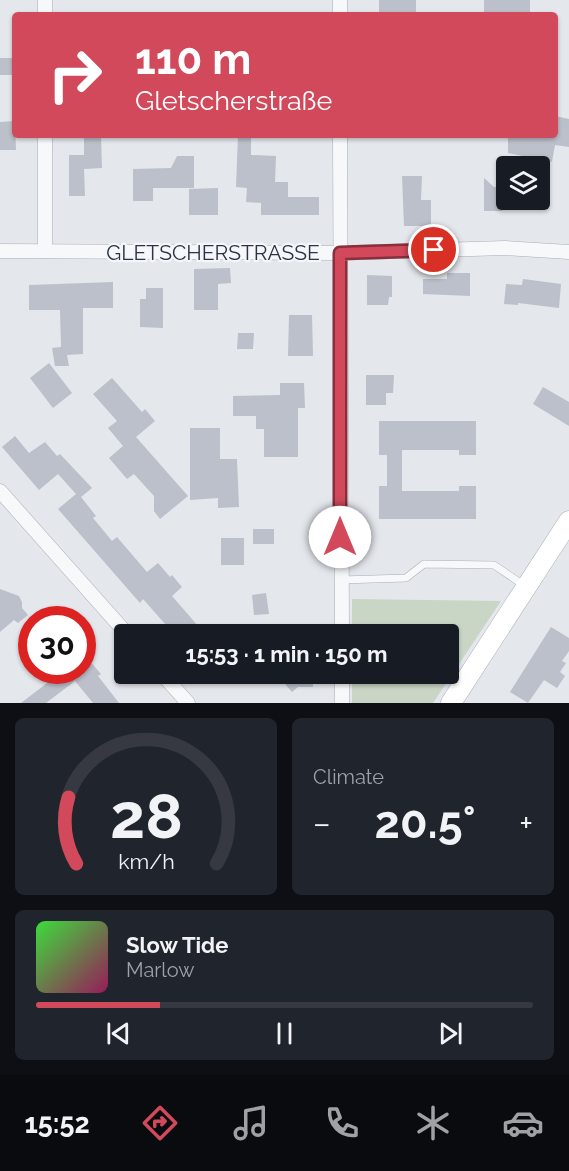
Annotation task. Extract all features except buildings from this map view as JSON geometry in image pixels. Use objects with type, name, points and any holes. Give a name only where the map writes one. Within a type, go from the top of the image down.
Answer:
[{"type":"street","points":[[45,138],[45,251]]},
{"type":"street","points":[[340,138],[342,624]]},
{"type":"street","name":"GLETSCHERSTRASSE","points":[[0,251],[340,253],[505,248],[569,252]]},
{"type":"street","points":[[0,491],[119,624]]},
{"type":"street","points":[[451,703],[569,521]]},
{"type":"street","points":[[171,684],[188,703]]},
{"type":"street","points":[[342,684],[342,703]]},
{"type":"lane","points":[[341,580],[406,578],[424,564],[494,565],[526,587]]},
{"type":"green space","points":[[352,599],[501,601],[459,664],[459,624],[352,624]]},
{"type":"green space","points":[[352,684],[446,684],[433,703],[352,703]]},
{"type":"route","points":[[340,537],[340,253],[434,250]]}]
